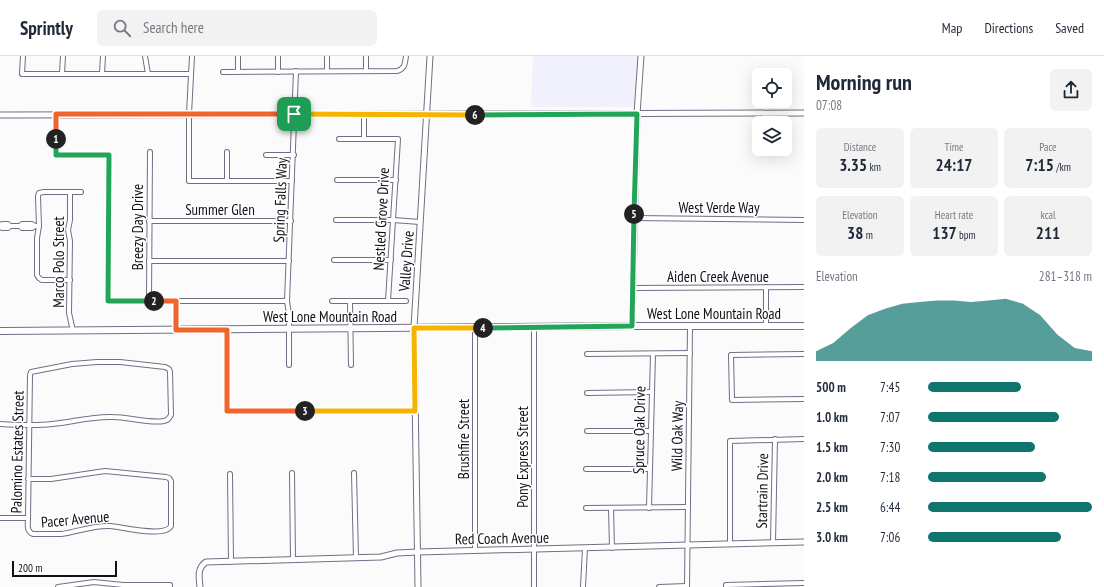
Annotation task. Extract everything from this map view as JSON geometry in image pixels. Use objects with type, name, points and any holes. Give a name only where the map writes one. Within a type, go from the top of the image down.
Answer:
[{"type":"main road","name":"West Lone Mountain Road","points":[[0,331],[804,326]]},
{"type":"street","points":[[23,56],[22,74],[191,74]]},
{"type":"street","points":[[62,74],[63,56]]},
{"type":"street","points":[[102,74],[103,56]]},
{"type":"street","points":[[145,56],[148,74]]},
{"type":"street","points":[[192,56],[189,180],[292,181]]},
{"type":"street","points":[[238,56],[238,72]]},
{"type":"street","points":[[278,56],[278,72]]},
{"type":"street","points":[[327,56],[327,72]]},
{"type":"street","points":[[366,56],[366,72]]},
{"type":"street","points":[[223,72],[397,71],[403,69],[406,56]]},
{"type":"street","name":"Valley Drive","points":[[418,587],[414,328],[430,56]]},
{"type":"street","points":[[632,326],[637,114],[641,56]]},
{"type":"street","name":"Spring Falls Way","points":[[289,365],[287,301],[294,155],[296,71]]},
{"type":"street","points":[[0,114],[804,113]]},
{"type":"street","points":[[56,114],[56,155],[109,155],[108,301],[287,301]]},
{"type":"street","points":[[339,139],[364,139],[364,114]]},
{"type":"street","name":"Nestled Grove Drive","points":[[364,139],[398,139],[388,301]]},
{"type":"street","name":"Breezy Day Drive","points":[[149,301],[150,152]]},
{"type":"street","points":[[227,152],[227,181]]},
{"type":"street","points":[[266,155],[294,155]]},
{"type":"street","points":[[338,180],[396,180]]},
{"type":"street","name":"Marco Polo Street","points":[[70,192],[70,220],[68,230],[70,241],[69,312],[73,331]]},
{"type":"street","points":[[70,280],[42,280],[37,275],[38,196],[40,193],[81,192]]},
{"type":"street","name":"West Verde Way","points":[[634,218],[804,220]]},
{"type":"street","points":[[336,220],[393,220],[420,222]]},
{"type":"street","name":"Summer Glen","points":[[149,221],[291,221]]},
{"type":"street","points":[[0,226],[2,228],[8,228],[10,226],[20,226],[22,224],[32,224],[37,226]]},
{"type":"street","points":[[334,260],[391,260]]},
{"type":"street","points":[[149,261],[289,261]]},
{"type":"street","points":[[766,287],[766,326]]},
{"type":"street","name":"Aiden Creek Avenue","points":[[633,288],[804,287]]},
{"type":"street","points":[[176,301],[176,330]]},
{"type":"street","points":[[332,301],[406,301]]},
{"type":"street","points":[[350,301],[351,365]]},
{"type":"street","name":"Wild Oak Way","points":[[687,586],[690,326]]},
{"type":"street","name":"Pony Express Street","points":[[534,327],[534,587]]},
{"type":"street","name":"Brushfire Street","points":[[474,551],[475,328]]},
{"type":"street","points":[[227,330],[227,411],[415,411]]},
{"type":"street","points":[[587,354],[690,354]]},
{"type":"street","name":"Spruce Oak Drive","points":[[649,508],[653,354]]},
{"type":"street","points":[[804,354],[731,355],[732,400],[804,398]]},
{"type":"street","name":"Palomino Estates Street","points":[[29,425],[51,424],[95,417],[126,417],[152,421],[165,421],[171,415],[169,369],[165,367],[120,362],[97,362],[72,364],[31,372],[30,375],[29,425],[28,480],[28,529],[30,532]]},
{"type":"street","points":[[587,392],[652,392]]},
{"type":"street","points":[[0,424],[29,425]]},
{"type":"street","points":[[587,430],[651,431]]},
{"type":"street","points":[[730,544],[730,440],[804,438]]},
{"type":"street","name":"Startrain Drive","points":[[773,543],[775,439]]},
{"type":"street","points":[[586,469],[650,469]]},
{"type":"street","name":"Pacer Avenue","points":[[28,480],[51,479],[105,471],[166,477],[169,478],[171,482],[172,526],[166,531],[109,526],[61,534],[33,534],[30,532]]},
{"type":"street","points":[[292,473],[293,560]]},
{"type":"street","points":[[354,473],[356,558]]},
{"type":"street","points":[[230,474],[231,562]]},
{"type":"street","points":[[586,508],[688,507]]},
{"type":"street","points":[[611,508],[612,548]]},
{"type":"street","points":[[0,518],[28,518]]},
{"type":"street","name":"Red Coach Avenue","points":[[200,587],[199,570],[206,562],[381,557],[418,552],[804,542]]},
{"type":"street","points":[[584,587],[585,548]]},
{"type":"street","points":[[58,587],[94,582],[124,585],[170,586]]},
{"type":"street","points":[[726,586],[804,583]]},
{"type":"street","points":[[659,587],[687,586]]},
{"type":"shaded area","points":[[533,56],[637,56],[637,107],[531,107]]},
{"type":"route","points":[[56,114],[294,114],[637,114],[632,326],[414,328],[415,411],[227,411],[227,330],[176,330],[176,301],[108,301],[109,155],[56,155],[56,114]]}]
